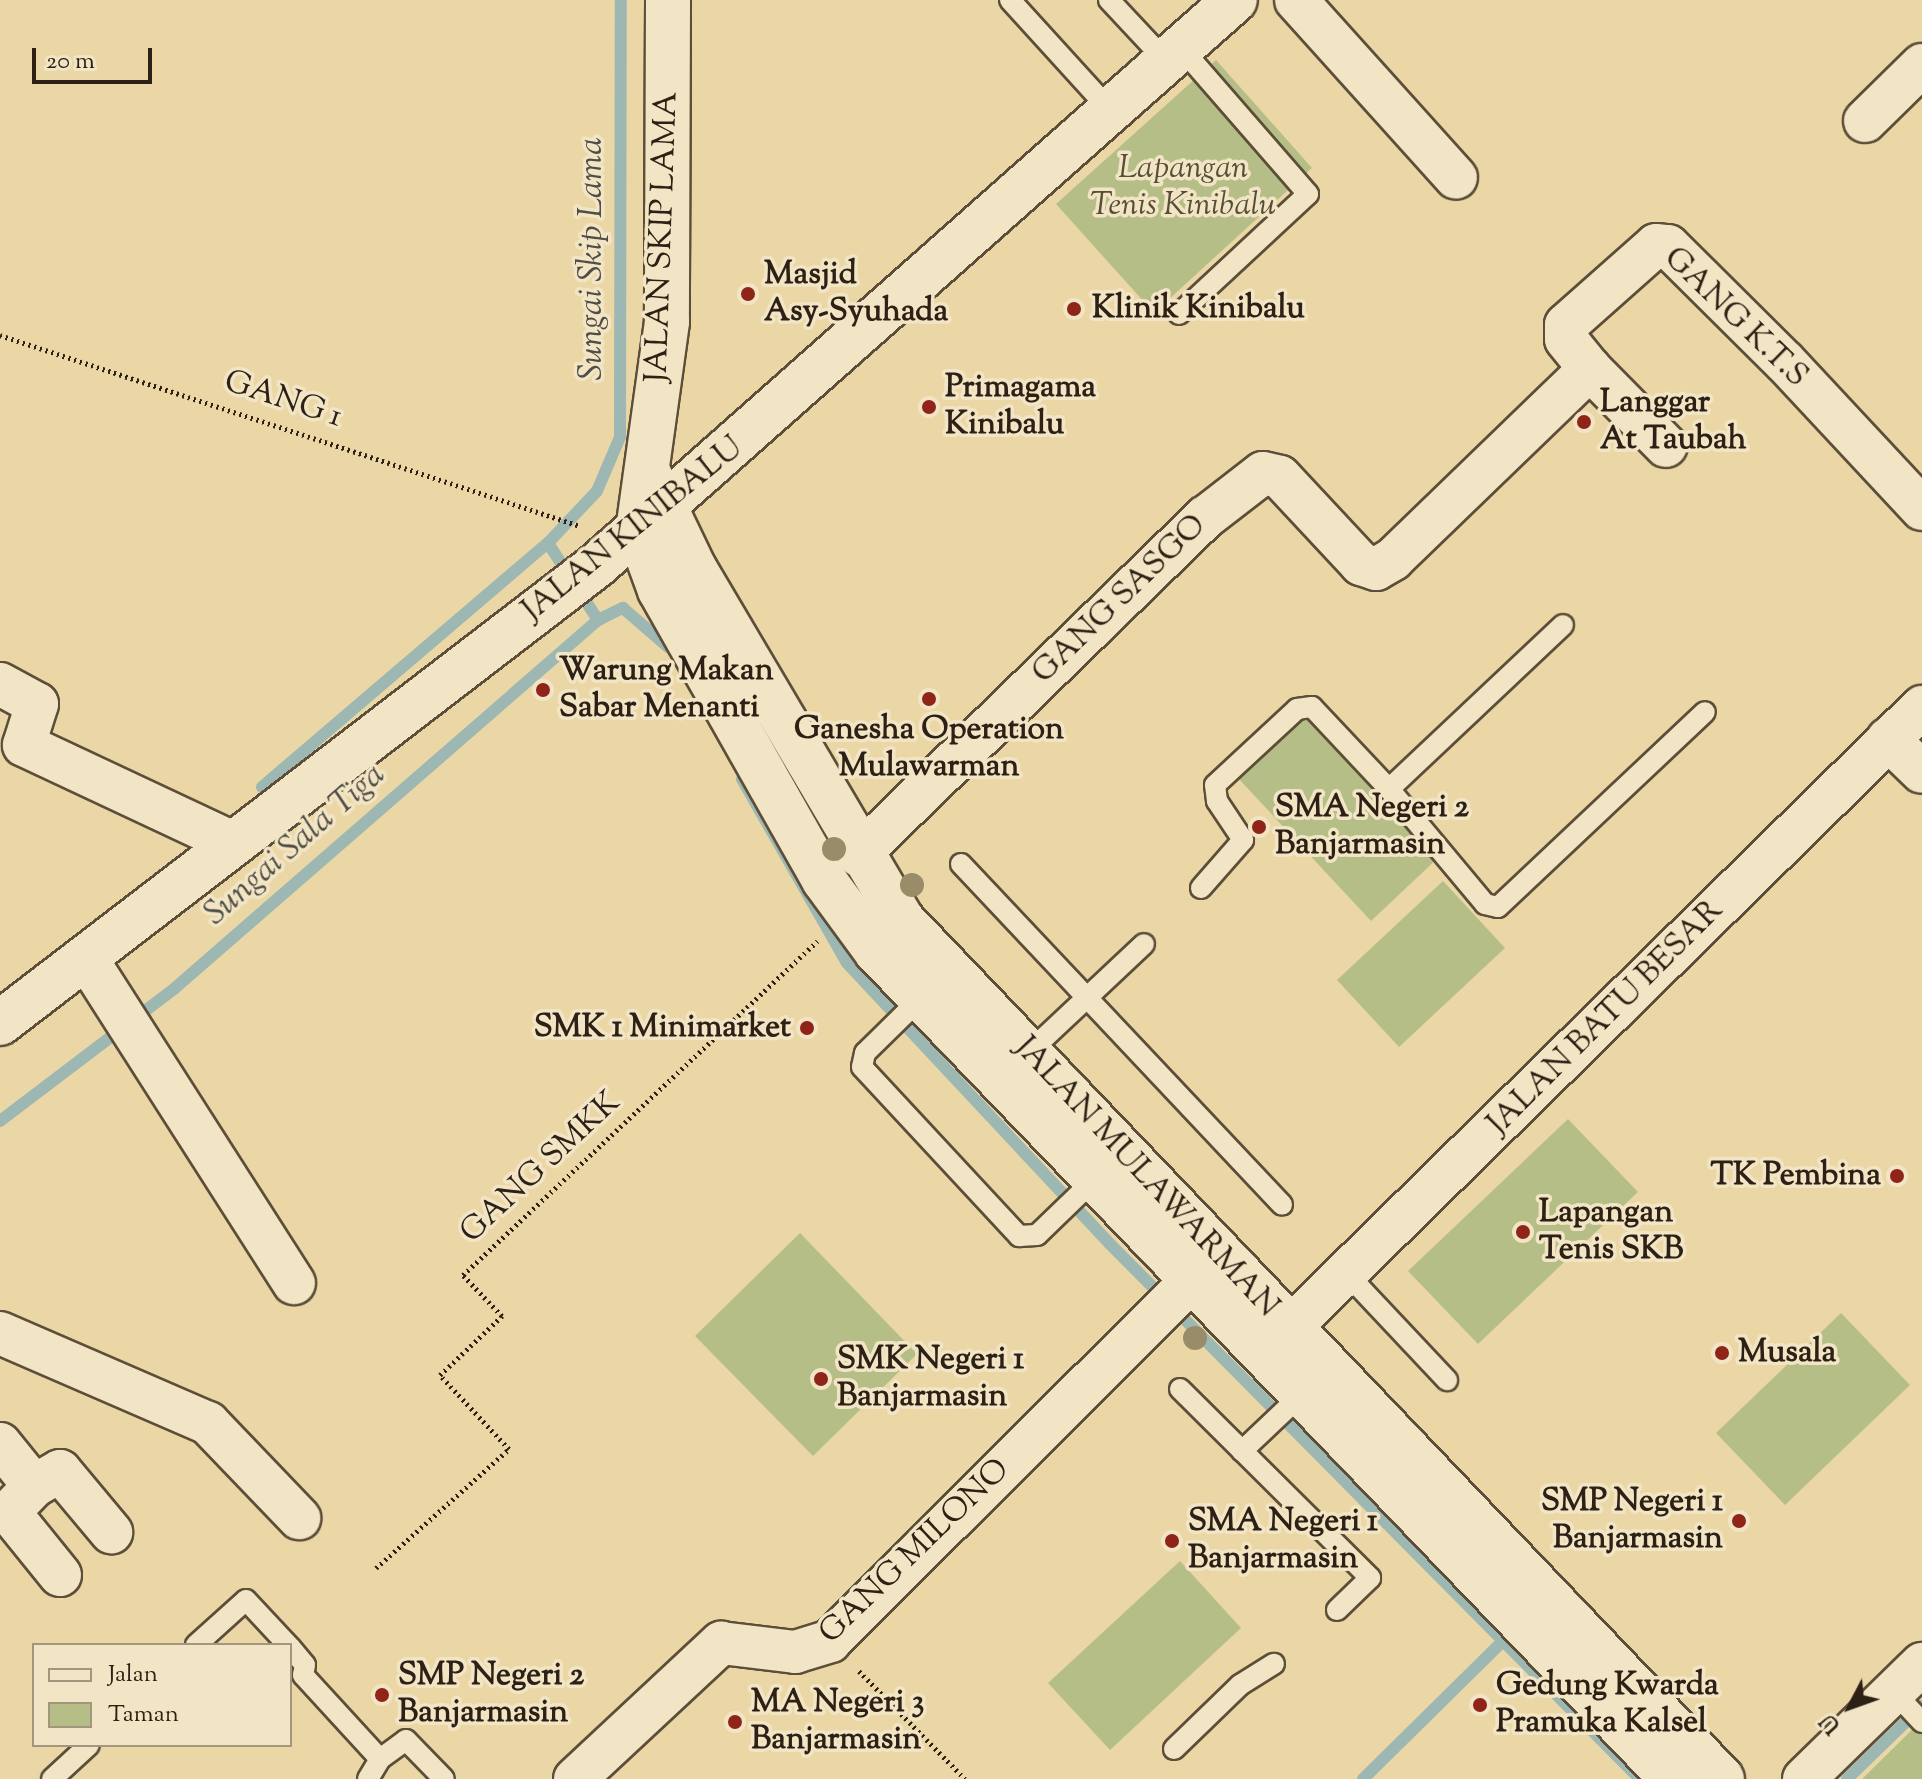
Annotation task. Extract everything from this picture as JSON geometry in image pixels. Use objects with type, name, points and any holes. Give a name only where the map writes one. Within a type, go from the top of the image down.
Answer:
[{"type":"street","name":"JALAN SKIP LAMA","points":[[652,503],[667,322],[668,0]]},
{"type":"street","name":"JALAN KINIBALU","points":[[0,1023],[573,583],[652,503],[1111,111],[1235,0]]},
{"type":"street","points":[[1296,0],[1456,178]]},
{"type":"street","points":[[1865,121],[1922,65]]},
{"type":"street","name":"GANG K.T.S","points":[[1590,369],[1566,339],[1566,325],[1663,244],[1922,509]]},
{"type":"street","points":[[1590,369],[1666,446]]},
{"type":"street","name":"GANG SASGO","points":[[858,855],[1206,517],[1263,473],[1280,477],[1361,564],[1376,569],[1393,559],[1590,369]]},
{"type":"street","name":"JALAN MULAWARMAN","points":[[652,503],[694,568],[858,855],[914,1005],[1086,1188],[1191,1281],[1275,1343],[1300,1396],[1672,1779]]},
{"type":"street","name":"JALAN MULAWARMAN","points":[[652,503],[660,590],[824,880],[1028,1053],[1275,1343],[1722,1779]]},
{"type":"street","points":[[0,684],[37,704],[24,745],[233,843]]},
{"type":"street","name":"JALAN BATU BESAR","points":[[1275,1343],[1922,707]]},
{"type":"street","points":[[1888,739],[1922,772]]},
{"type":"street","points":[[86,958],[294,1283]]},
{"type":"street","name":"GANG MILONO","points":[[575,1779],[718,1645],[795,1652],[830,1641],[1191,1281]]},
{"type":"street","points":[[0,1333],[208,1423],[299,1518]]},
{"type":"street","points":[[0,1444],[34,1486]]},
{"type":"street","points":[[60,1575],[9,1512],[34,1486],[60,1471],[111,1532]]},
{"type":"street","points":[[1804,1779],[1908,1678]]},
{"type":"lane","points":[[1010,0],[1111,111]]},
{"type":"lane","points":[[1109,0],[1173,55],[1308,194],[1179,314]]},
{"type":"lane","points":[[1389,789],[1563,625]]},
{"type":"lane","points":[[1201,888],[1243,840],[1217,801],[1215,785],[1301,706],[1312,707],[1389,789],[1485,904],[1498,907],[1705,712]]},
{"type":"lane","points":[[961,864],[1282,1205]]},
{"type":"lane","points":[[1028,1053],[1144,944]]},
{"type":"lane","points":[[914,1005],[865,1053],[862,1067],[1019,1236],[1037,1235],[1086,1188]]},
{"type":"lane","points":[[1347,1274],[1447,1380]]},
{"type":"lane","points":[[1180,1389],[1370,1578],[1337,1610]]},
{"type":"lane","points":[[1242,1451],[1300,1396]]},
{"type":"lane","points":[[889,1580],[876,1566],[1009,1439]]},
{"type":"lane","points":[[198,1643],[246,1600],[286,1643]]},
{"type":"lane","points":[[292,1650],[305,1665],[303,1675],[380,1759]]},
{"type":"lane","points":[[1174,1749],[1240,1685],[1274,1664]]},
{"type":"lane","points":[[1908,1678],[1922,1722]]},
{"type":"lane","points":[[368,1779],[380,1759],[406,1740],[444,1779]]},
{"type":"lane","points":[[52,1779],[87,1747]]},
{"type":"path","name":"GANG 1","points":[[0,335],[551,511],[585,528]]},
{"type":"path","name":"GANG SMKK","points":[[376,1568],[509,1449],[440,1375],[502,1316],[463,1275],[818,940]]},
{"type":"path","points":[[830,1641],[965,1779]]},
{"type":"green space","name":"Lapangan Tenis Kinibalu","points":[[1216,60],[1312,168],[1154,313],[1056,204]]},
{"type":"green space","points":[[1307,714],[1440,856],[1371,921],[1238,778]]},
{"type":"green space","points":[[1443,881],[1505,948],[1399,1047],[1337,980]]},
{"type":"green space","name":"Lapangan Tenis SKB","points":[[1568,1119],[1638,1192],[1478,1344],[1408,1271]]},
{"type":"green space","points":[[800,1233],[917,1354],[813,1456],[695,1336]]},
{"type":"green space","points":[[1841,1313],[1910,1385],[1785,1505],[1716,1433]]},
{"type":"green space","points":[[1180,1561],[1241,1628],[1110,1750],[1048,1683]]},
{"type":"green space","points":[[1922,1720],[1922,1779],[1862,1779]]},
{"type":"waterway","name":"Sungai Skip Lama","points":[[262,787],[548,543],[597,491],[620,437],[621,0]]},
{"type":"waterway","points":[[548,543],[598,620]]},
{"type":"waterway","name":"Sungai Sala Tiga","points":[[0,1121],[175,988],[598,620],[623,608],[668,647]]},
{"type":"waterway","points":[[742,779],[847,963],[1109,1243],[1640,1779]]},
{"type":"waterway","points":[[1363,1779],[1504,1640]]},
{"type":"waterway","points":[[1847,1779],[1922,1706]]},
{"type":"place","name":"Masjid Asy-Syuhada","points":[[748,294]]},
{"type":"place","name":"Klinik Kinibalu","points":[[1074,309]]},
{"type":"place","name":"Primagama Kinibalu","points":[[929,407]]},
{"type":"place","name":"Langgar At Taubah","points":[[1584,422]]},
{"type":"place","name":"Warung Makan Sabar Menanti","points":[[543,690]]},
{"type":"place","name":"Ganesha Operation Mulawarman","points":[[929,699]]},
{"type":"place","name":"SMA Negeri 2 Banjarmasin","points":[[1259,827]]},
{"type":"place","name":"SMK 1 Minimarket","points":[[807,1028]]},
{"type":"place","name":"TK Pembina","points":[[1897,1176]]},
{"type":"place","name":"Lapangan Tenis SKB","points":[[1523,1232]]},
{"type":"place","name":"Musala","points":[[1722,1353]]},
{"type":"place","name":"SMK Negeri 1 Banjarmasin","points":[[821,1379]]},
{"type":"place","name":"SMP Negeri 1 Banjarmasin","points":[[1739,1521]]},
{"type":"place","name":"SMA Negeri 1 Banjarmasin","points":[[1172,1541]]},
{"type":"place","name":"SMP Negeri 2 Banjarmasin","points":[[382,1695]]},
{"type":"place","name":"Gedung Kwarda Pramuka Kalsel","points":[[1480,1705]]},
{"type":"place","name":"MA Negeri 3 Banjarmasin","points":[[735,1722]]}]
